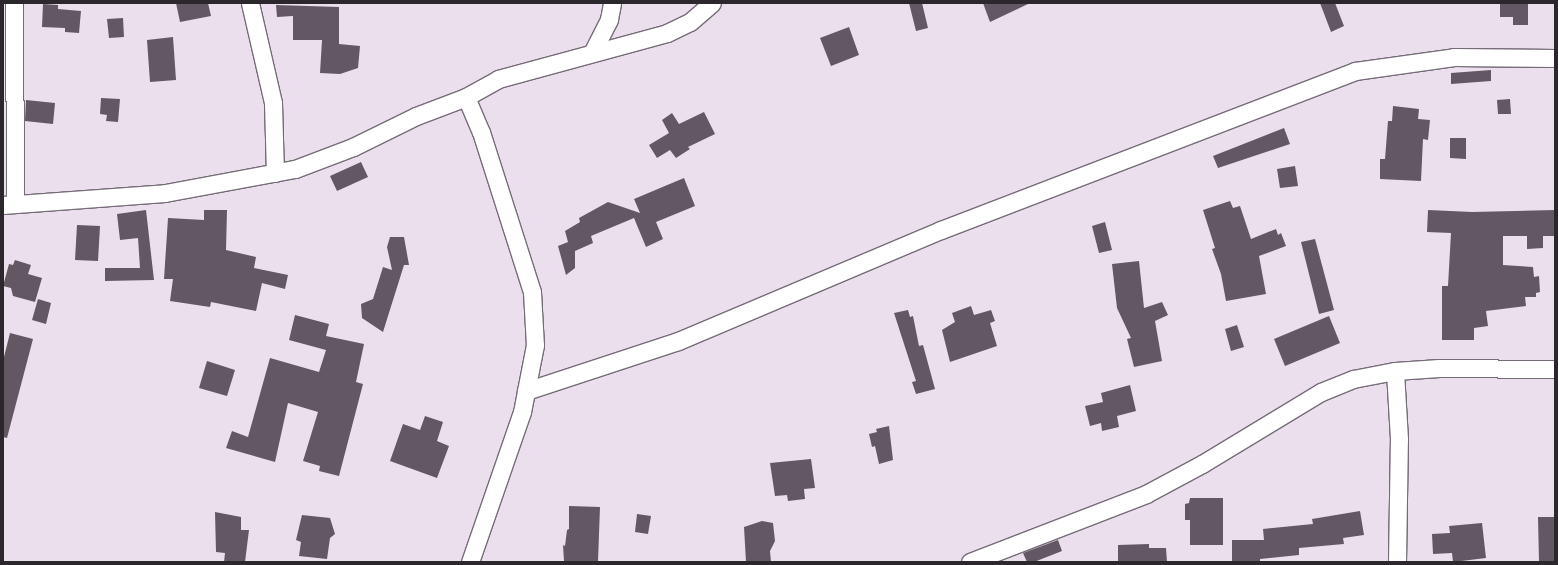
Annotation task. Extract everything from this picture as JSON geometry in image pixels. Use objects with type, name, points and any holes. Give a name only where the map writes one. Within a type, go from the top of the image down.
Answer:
[{"type":"street","points":[[14,3],[9,204],[165,193],[295,169],[353,147],[416,116],[466,97],[498,79],[518,72],[667,33],[690,22],[712,3]]},
{"type":"street","points":[[250,3],[273,102],[275,173]]},
{"type":"street","points":[[592,53],[609,19],[612,3]]},
{"type":"street","points":[[526,391],[678,340],[941,230],[1356,70],[1454,57],[1555,58]]},
{"type":"street","points":[[466,97],[481,132],[532,292],[535,345],[522,412],[470,562]]},
{"type":"street","points":[[970,562],[1146,494],[1202,464],[1321,392],[1353,379],[1395,372],[1439,368],[1555,369]]},
{"type":"street","points":[[1395,372],[1399,439],[1397,562]]},
{"type":"building","points":[[176,3],[208,3],[211,16],[180,22]]},
{"type":"building","points":[[909,3],[922,3],[928,28],[916,31]]},
{"type":"building","points":[[983,3],[1030,3],[990,22]]},
{"type":"building","points":[[1320,3],[1335,3],[1344,26],[1331,32]]},
{"type":"building","points":[[43,4],[58,5],[58,9],[81,11],[79,33],[65,32],[65,28],[42,27]]},
{"type":"building","points":[[1500,4],[1528,4],[1528,25],[1513,25],[1513,17],[1500,17]]},
{"type":"building","points":[[276,5],[339,7],[339,44],[360,46],[358,68],[340,74],[320,73],[322,40],[293,40],[293,16],[277,17]]},
{"type":"building","points":[[123,18],[124,37],[109,38],[107,19]]},
{"type":"building","points":[[849,27],[859,55],[831,66],[820,38]]},
{"type":"building","points":[[173,37],[176,80],[150,82],[147,40]]},
{"type":"building","points":[[1491,70],[1491,81],[1451,84],[1451,73]]},
{"type":"building","points":[[101,98],[120,99],[118,122],[106,121],[107,115],[100,114]]},
{"type":"building","points":[[1510,99],[1511,114],[1498,114],[1497,100]]},
{"type":"building","points":[[26,100],[55,103],[53,124],[25,121]]},
{"type":"building","points":[[1393,106],[1419,109],[1418,119],[1430,120],[1428,140],[1423,139],[1421,181],[1380,179],[1380,159],[1385,159],[1388,121],[1392,121]]},
{"type":"building","points":[[704,112],[715,134],[688,147],[690,149],[676,158],[670,150],[657,158],[649,145],[669,133],[662,120],[672,113],[679,124]]},
{"type":"building","points":[[1284,128],[1290,144],[1218,168],[1213,156]]},
{"type":"building","points":[[1450,138],[1466,138],[1466,159],[1450,158]]},
{"type":"building","points":[[361,162],[368,177],[337,191],[330,176]]},
{"type":"building","points":[[1295,166],[1298,186],[1280,188],[1277,169]]},
{"type":"building","points":[[684,178],[695,206],[656,222],[663,239],[646,247],[634,218],[591,236],[593,243],[575,251],[575,268],[566,275],[558,246],[568,242],[565,231],[580,222],[579,218],[608,202],[640,213],[634,199]]},
{"type":"building","points":[[1230,201],[1233,208],[1240,206],[1251,239],[1276,229],[1278,235],[1281,233],[1286,246],[1259,256],[1266,294],[1226,301],[1221,274],[1212,249],[1215,248],[1203,210]]},
{"type":"building","points":[[146,210],[154,280],[105,281],[105,268],[140,268],[138,238],[120,240],[117,214]]},
{"type":"building","points":[[204,210],[227,210],[226,250],[256,257],[254,268],[288,275],[285,289],[262,283],[256,311],[211,302],[210,307],[170,301],[173,279],[164,279],[168,218],[204,220]]},
{"type":"building","points":[[1428,210],[1472,212],[1555,210],[1555,236],[1543,236],[1543,248],[1527,249],[1527,236],[1503,236],[1503,265],[1533,267],[1534,277],[1539,276],[1540,292],[1536,293],[1536,297],[1525,297],[1526,306],[1486,311],[1488,326],[1474,328],[1474,340],[1442,340],[1442,286],[1448,286],[1451,233],[1427,232]]},
{"type":"building","points":[[1105,222],[1112,250],[1099,253],[1092,226]]},
{"type":"building","points":[[77,225],[100,226],[98,261],[75,260]]},
{"type":"building","points":[[390,237],[404,237],[409,265],[404,265],[383,332],[362,318],[361,304],[373,299],[383,267],[392,270],[387,247]]},
{"type":"building","points":[[1315,239],[1334,310],[1319,314],[1301,242]]},
{"type":"building","points":[[15,260],[31,265],[28,274],[42,278],[35,302],[13,296],[11,288],[3,286],[9,264],[13,265]]},
{"type":"building","points":[[1139,261],[1144,308],[1162,302],[1168,315],[1155,321],[1162,361],[1134,367],[1127,339],[1131,338],[1117,308],[1112,264]]},
{"type":"building","points":[[38,299],[51,303],[46,324],[32,320]]},
{"type":"building","points":[[971,306],[974,315],[991,310],[995,321],[990,323],[997,346],[950,362],[942,330],[955,322],[952,313]]},
{"type":"building","points":[[908,310],[910,317],[913,316],[919,346],[923,345],[935,389],[916,394],[912,382],[916,381],[894,313]]},
{"type":"building","points":[[295,315],[329,324],[326,336],[364,344],[356,382],[363,384],[339,476],[319,471],[320,466],[303,461],[318,412],[288,403],[275,462],[226,448],[232,431],[248,437],[270,358],[319,372],[326,350],[289,340]]},
{"type":"building","points":[[1329,316],[1340,343],[1285,366],[1274,339]]},
{"type":"building","points":[[1237,325],[1244,347],[1231,351],[1225,329]]},
{"type":"building","points":[[10,333],[33,339],[7,438],[3,437],[3,361]]},
{"type":"building","points":[[207,361],[235,370],[227,396],[199,388]]},
{"type":"building","points":[[1130,385],[1136,411],[1117,416],[1119,427],[1102,431],[1101,423],[1090,426],[1085,406],[1103,402],[1101,393]]},
{"type":"building","points":[[425,416],[443,422],[437,441],[449,446],[437,478],[390,461],[403,424],[420,430]]},
{"type":"building","points":[[889,426],[893,460],[879,464],[875,446],[872,447],[869,434],[877,432],[876,429]]},
{"type":"building","points":[[811,459],[815,488],[804,489],[805,499],[788,501],[787,495],[775,496],[770,463]]},
{"type":"building","points":[[1190,498],[1223,498],[1223,545],[1190,545],[1190,520],[1185,520],[1185,504],[1189,503]]},
{"type":"building","points":[[569,506],[600,507],[598,562],[564,561],[563,545],[565,546],[567,530],[569,529]]},
{"type":"building","points":[[1360,511],[1364,535],[1343,538],[1344,544],[1299,548],[1299,555],[1260,559],[1260,562],[1232,562],[1232,540],[1264,540],[1263,529],[1313,524],[1312,519]]},
{"type":"building","points":[[215,512],[241,517],[241,530],[249,530],[245,562],[224,562],[225,553],[216,552]]},
{"type":"building","points":[[637,514],[651,516],[648,534],[635,532]]},
{"type":"building","points":[[302,515],[330,518],[335,534],[330,538],[327,559],[299,556],[301,542],[296,540]]},
{"type":"building","points":[[1538,517],[1555,517],[1555,562],[1539,562]]},
{"type":"building","points":[[762,521],[773,523],[775,541],[770,551],[771,562],[746,562],[744,527]]},
{"type":"building","points":[[1482,523],[1486,558],[1453,562],[1452,553],[1433,554],[1432,534],[1450,533],[1449,526]]},
{"type":"building","points":[[1058,540],[1062,551],[1034,562],[1027,562],[1023,553]]},
{"type":"building","points":[[1149,544],[1149,548],[1166,548],[1167,562],[1118,562],[1118,545]]}]
